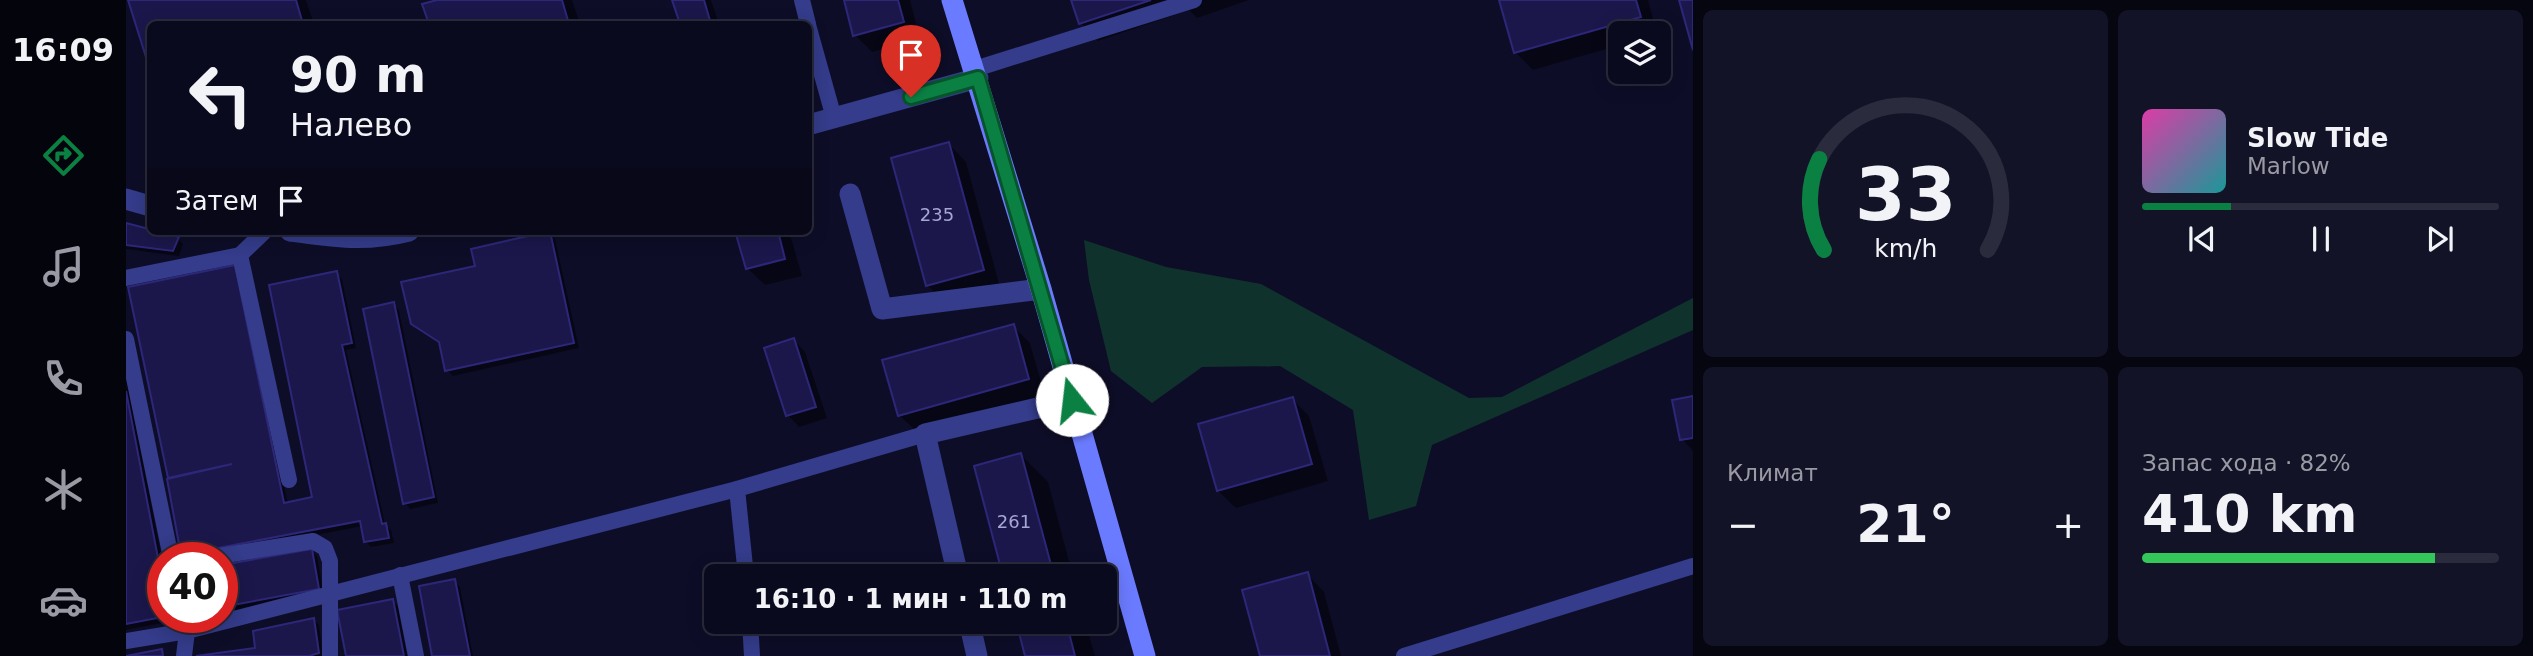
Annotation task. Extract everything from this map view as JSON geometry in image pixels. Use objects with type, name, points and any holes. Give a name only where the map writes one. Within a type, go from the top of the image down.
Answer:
[{"type":"street","points":[[956,1],[1041,289],[1144,656]]},
{"type":"street","points":[[812,124],[976,74]]},
{"type":"street","points":[[850,194],[882,309],[1041,289]]},
{"type":"street","points":[[126,199],[147,205]]},
{"type":"street","points":[[318,235],[347,239],[394,235]]},
{"type":"street","points":[[955,564],[925,434],[1072,400]]},
{"type":"street","points":[[972,634],[977,656]]},
{"type":"lane","points":[[802,0],[807,21]]},
{"type":"lane","points":[[976,74],[1194,0]]},
{"type":"lane","points":[[812,39],[834,118]]},
{"type":"lane","points":[[126,278],[240,255],[261,235]]},
{"type":"lane","points":[[240,255],[289,480]]},
{"type":"lane","points":[[126,339],[168,542]]},
{"type":"lane","points":[[238,613],[330,593],[737,489],[925,434]]},
{"type":"lane","points":[[737,489],[745,564]]},
{"type":"lane","points":[[238,553],[313,541],[325,548],[330,561],[330,656]]},
{"type":"lane","points":[[1404,656],[1693,566]]},
{"type":"lane","points":[[400,575],[416,656]]},
{"type":"lane","points":[[126,641],[154,633]]},
{"type":"lane","points":[[184,656],[185,633]]},
{"type":"lane","points":[[751,634],[752,656]]},
{"type":"green space","points":[[1084,240],[1166,267],[1261,284],[1469,398],[1502,397],[1693,298],[1693,330],[1432,445],[1416,506],[1369,520],[1353,410],[1280,366],[1202,367],[1152,403],[1111,371],[1089,280]]},
{"type":"building","points":[[128,0],[296,0],[302,21],[147,21],[147,60]]},
{"type":"building","points":[[437,0],[562,0],[568,21],[428,21],[422,4]]},
{"type":"building","points":[[672,0],[704,0],[710,21],[679,21]]},
{"type":"building","points":[[844,0],[898,0],[904,22],[853,36]]},
{"type":"building","points":[[1071,0],[1151,0],[1079,24]]},
{"type":"building","points":[[1499,0],[1636,0],[1641,17],[1627,21],[1608,21],[1608,26],[1514,53]]},
{"type":"building","points":[[1679,0],[1693,0],[1693,50]]},
{"type":"building","points":[[949,142],[984,270],[926,286],[891,158]]},
{"type":"building","points":[[126,223],[147,229],[147,235],[179,237],[173,251],[126,245]]},
{"type":"building","points":[[532,235],[551,235],[574,343],[445,371],[439,342],[411,324],[401,282],[475,266],[471,249]]},
{"type":"building","points":[[736,235],[779,235],[785,259],[746,269]]},
{"type":"building","points":[[235,265],[284,503],[312,497],[269,285],[337,271],[352,343],[342,345],[382,524],[386,523],[389,538],[364,542],[360,521],[238,544],[238,542],[179,542],[167,479],[232,464],[168,478],[128,287]]},
{"type":"building","points":[[394,302],[434,497],[403,504],[363,309]]},
{"type":"building","points":[[1014,324],[1029,379],[898,416],[882,360]]},
{"type":"building","points":[[794,338],[816,407],[786,416],[764,348]]},
{"type":"building","points":[[126,391],[155,542],[147,542],[147,620],[126,624]]},
{"type":"building","points":[[1693,396],[1693,438],[1680,440],[1672,400]]},
{"type":"building","points":[[1293,397],[1312,464],[1217,491],[1198,424]]},
{"type":"building","points":[[1021,453],[1051,564],[1000,564],[974,466]]},
{"type":"building","points":[[312,549],[319,589],[238,604],[238,562]]},
{"type":"building","points":[[1308,572],[1330,656],[1260,656],[1242,590]]},
{"type":"building","points":[[455,579],[470,656],[432,656],[419,586]]},
{"type":"building","points":[[393,599],[404,656],[346,656],[337,610]]},
{"type":"building","points":[[314,618],[319,653],[309,656],[196,656],[255,648],[253,631]]},
{"type":"building","points":[[1019,634],[1069,634],[1075,656],[1025,656]]},
{"type":"building","points":[[162,649],[163,656],[126,656]]},
{"type":"route","points":[[911,97],[978,78],[1072,400]]}]
